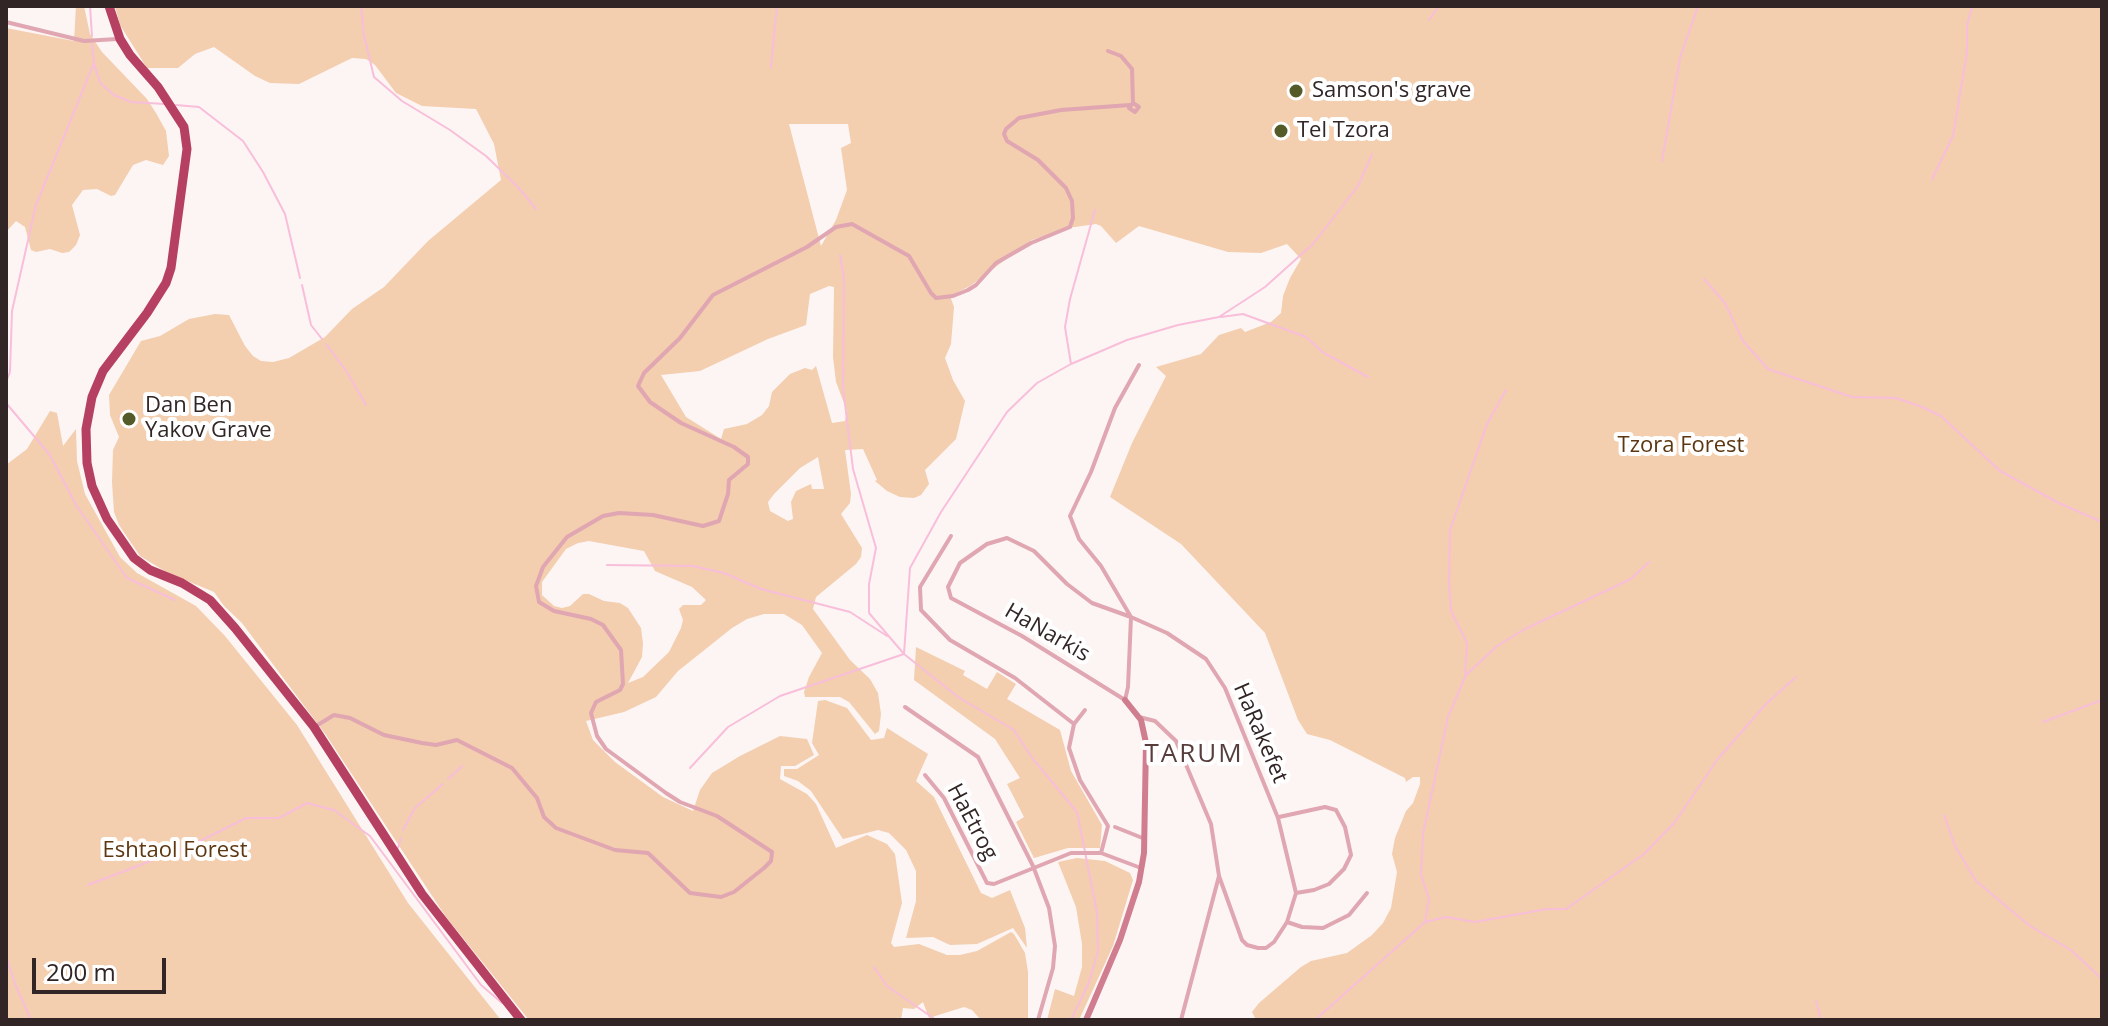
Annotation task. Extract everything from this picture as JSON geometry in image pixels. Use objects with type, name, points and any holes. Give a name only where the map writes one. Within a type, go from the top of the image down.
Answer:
[{"type":"highway","points":[[109,6],[120,39],[170,103],[184,127],[187,149],[171,268],[166,283],[103,371],[92,397],[86,429],[87,463],[92,486],[107,519],[134,558],[150,570],[182,583],[218,607],[314,727],[422,894],[521,1020]]},
{"type":"street","points":[[6,22],[84,41],[120,39]]},
{"type":"street","points":[[314,727],[334,715],[350,718],[384,735],[422,743],[436,745],[457,740],[512,768],[537,798],[544,817],[556,828],[615,850],[648,853],[690,893],[721,897],[734,892],[764,868],[771,861],[772,852],[717,816],[666,793],[606,749],[597,736],[591,713],[596,702],[620,690],[623,684],[621,650],[603,625],[591,619],[554,611],[539,602],[536,586],[543,567],[567,537],[603,516],[636,514],[703,526],[719,521],[729,480],[748,464],[748,457],[669,415],[650,402],[638,386],[644,373],[680,338],[713,295],[807,247],[836,227],[852,224],[909,256],[936,298],[968,290],[996,263],[1031,243],[1070,227],[1072,201],[1066,188],[1038,160],[1007,141],[1004,134],[1019,118],[1061,110],[1131,104],[1132,69],[1121,56],[1108,51]]},
{"type":"street","points":[[1086,1020],[1120,940],[1141,868],[1145,839],[1146,743],[1139,717],[1125,700],[1129,679],[1131,617],[1101,566],[1079,539],[1070,516],[1091,472],[1111,415],[1139,365]]},
{"type":"street","points":[[951,536],[920,587],[921,610],[950,640],[1015,678],[1074,724]]},
{"type":"street","name":"HaRakefet","points":[[951,598],[948,587],[960,563],[987,544],[1007,538],[1034,551],[1067,584],[1092,603],[1167,633],[1206,659],[1225,688],[1278,818],[1296,893]]},
{"type":"street","name":"HaNarkis","points":[[951,598],[1022,636],[1125,700]]},
{"type":"street","points":[[905,707],[978,757],[1033,866],[1049,908],[1055,946],[1053,968],[1038,1020]]},
{"type":"street","points":[[1085,710],[1069,736],[1070,758],[1108,826],[1101,853]]},
{"type":"street","points":[[1139,717],[1155,721],[1176,741],[1211,824],[1219,876],[1242,940],[1247,945],[1266,948],[1274,942],[1287,922],[1296,893],[1329,884],[1344,869],[1351,855],[1345,827],[1336,810],[1325,807],[1278,818]]},
{"type":"street","name":"HaEtrog","points":[[925,775],[944,798],[987,883],[994,884],[1033,866]]},
{"type":"street","points":[[1115,827],[1145,839]]},
{"type":"street","points":[[1033,866],[1071,853],[1101,853],[1141,868]]},
{"type":"street","points":[[1181,1020],[1219,876]]},
{"type":"street","points":[[1287,922],[1302,927],[1323,928],[1349,915],[1367,893]]},
{"type":"green space","points":[[76,6],[84,6],[90,34],[102,52],[147,99],[156,113],[166,131],[169,156],[163,165],[146,160],[133,165],[115,195],[97,189],[83,190],[72,205],[80,235],[76,245],[69,252],[50,249],[36,252],[31,250],[25,227],[16,221],[6,232],[6,28],[74,41]]},
{"type":"green space","name":"Tzora Forest","points":[[115,6],[2102,6],[2102,1020],[1256,1020],[1252,1012],[1259,1003],[1301,967],[1311,961],[1347,953],[1383,923],[1391,908],[1397,872],[1392,854],[1395,838],[1406,811],[1413,803],[1420,777],[1406,782],[1405,778],[1330,740],[1307,734],[1298,720],[1265,633],[1181,544],[1110,497],[1132,443],[1166,376],[1156,367],[1201,354],[1219,335],[1241,328],[1245,332],[1271,322],[1281,313],[1283,296],[1301,259],[1287,244],[1261,253],[1228,252],[1139,226],[1116,243],[1096,224],[1068,228],[1032,240],[970,286],[950,296],[954,307],[951,344],[945,358],[965,401],[956,439],[925,470],[929,484],[921,495],[900,497],[887,491],[875,481],[863,449],[845,450],[851,494],[850,503],[841,514],[862,548],[861,557],[816,597],[813,609],[878,693],[881,714],[879,731],[875,734],[849,702],[840,697],[805,697],[809,677],[822,653],[802,625],[784,614],[764,614],[747,619],[678,671],[656,697],[624,712],[586,721],[593,740],[615,762],[663,797],[693,811],[700,790],[712,773],[780,736],[807,739],[814,755],[795,766],[781,766],[780,779],[807,794],[816,804],[836,848],[867,835],[887,844],[895,854],[902,903],[891,943],[894,947],[919,944],[947,955],[960,955],[977,951],[1011,932],[1025,953],[1028,1020],[981,1020],[972,1010],[964,1007],[929,1018],[923,1002],[914,1009],[903,1008],[901,1020],[529,1020],[446,917],[326,735],[242,623],[214,592],[168,573],[140,556],[114,512],[112,482],[113,450],[119,437],[110,415],[109,395],[141,341],[160,336],[189,319],[229,315],[253,356],[261,361],[273,362],[289,358],[325,337],[352,309],[384,287],[428,241],[501,180],[494,144],[476,109],[422,106],[396,93],[375,65],[366,59],[352,58],[299,84],[270,83],[214,47],[195,54],[178,68],[147,68],[120,25]],"holes":[[[789,124],[848,124],[851,143],[841,148],[847,190],[836,220],[821,246]],[[834,287],[833,357],[836,382],[847,411],[845,421],[832,423],[816,366],[812,370],[805,368],[790,374],[772,392],[769,406],[762,415],[747,424],[724,429],[721,439],[686,417],[661,375],[700,371],[806,325],[810,294]],[[818,457],[824,489],[812,489],[811,484],[796,491],[791,502],[793,519],[788,521],[770,511],[768,502],[800,468]],[[589,541],[644,551],[655,571],[692,587],[706,600],[701,605],[683,605],[679,609],[683,620],[669,652],[643,677],[628,683],[642,657],[643,643],[641,628],[628,608],[589,594],[583,594],[570,606],[562,608],[554,606],[542,595],[542,582],[566,549]]]},
{"type":"green space","name":"Eshtaol Forest","points":[[50,411],[57,413],[63,446],[76,429],[77,461],[85,494],[120,557],[137,573],[196,606],[225,636],[297,725],[408,903],[501,1020],[6,1020],[6,465],[27,449]]},
{"type":"green space","points":[[916,647],[965,671],[963,675],[987,689],[997,672],[1016,684],[1007,699],[1060,730],[1071,771],[1102,825],[1100,848],[1068,848],[1034,858],[1016,822],[1024,817],[1007,784],[1020,778],[995,739],[914,680]]},
{"type":"green space","points":[[825,700],[847,708],[871,740],[884,738],[887,728],[928,754],[916,781],[934,797],[981,893],[992,898],[1010,890],[1025,928],[1027,948],[1013,928],[977,944],[950,945],[933,937],[906,938],[916,901],[916,871],[906,850],[889,833],[878,830],[843,839],[811,791],[798,781],[784,776],[784,769],[797,769],[819,755],[812,743],[818,701]]},
{"type":"green space","points":[[1077,858],[1105,861],[1130,873],[1133,880],[1113,946],[1079,1020],[1047,1020],[1055,989],[1074,996],[1082,967],[1076,907],[1058,862]]},
{"type":"waterway","points":[[90,6],[92,36]]},
{"type":"waterway","points":[[361,6],[374,77],[402,101],[486,156],[536,209]]},
{"type":"waterway","points":[[771,67],[777,6]]},
{"type":"waterway","points":[[1429,20],[1439,6]]},
{"type":"waterway","points":[[1662,161],[1680,58],[1698,6]]},
{"type":"waterway","points":[[1932,179],[1953,136],[1972,6]]},
{"type":"waterway","points":[[92,44],[100,83],[114,95],[131,102],[165,104]]},
{"type":"waterway","points":[[6,382],[10,372],[12,311],[36,205],[94,63]]},
{"type":"waterway","points":[[176,105],[199,107],[243,141],[285,214],[300,278]]},
{"type":"waterway","points":[[690,768],[728,727],[780,696],[904,654],[910,568],[941,512],[1007,412],[1037,383],[1071,364],[1127,340],[1219,317],[1265,287],[1313,244],[1358,186],[1372,154]]},
{"type":"waterway","points":[[1071,364],[1065,327],[1095,210]]},
{"type":"waterway","points":[[840,255],[844,278],[843,388],[853,469],[876,548],[869,584],[869,613],[904,654],[958,697],[1014,730],[1033,759],[1077,812],[1097,912],[1098,952],[1089,982],[1071,1020]]},
{"type":"waterway","points":[[1704,279],[1725,303],[1743,341],[1768,369],[1852,397],[1896,398],[1922,407],[1941,416],[2000,471],[2102,522]]},
{"type":"waterway","points":[[302,285],[311,325],[322,339]]},
{"type":"waterway","points":[[1221,317],[1243,314],[1306,337],[1324,353],[1368,377]]},
{"type":"waterway","points":[[326,344],[366,405]]},
{"type":"waterway","points":[[1315,1020],[1425,922],[1429,899],[1421,875],[1423,834],[1448,717],[1465,677],[1467,643],[1451,611],[1450,530],[1487,424],[1506,390]]},
{"type":"waterway","points":[[6,403],[50,455],[76,505],[127,578],[175,600]]},
{"type":"waterway","points":[[1465,676],[1497,646],[1525,629],[1631,579],[1649,562]]},
{"type":"waterway","points":[[607,565],[693,566],[724,573],[761,589],[850,612],[887,636]]},
{"type":"waterway","points":[[1425,922],[1446,917],[1475,922],[1547,909],[1566,909],[1644,854],[1675,822],[1717,760],[1765,705],[1796,677]]},
{"type":"waterway","points":[[2043,722],[2102,700]]},
{"type":"waterway","points":[[448,779],[462,766]]},
{"type":"waterway","points":[[403,830],[415,808],[443,784]]},
{"type":"waterway","points":[[88,885],[190,846],[246,818],[279,818],[307,803],[334,810],[370,836],[481,985],[502,1003]]},
{"type":"waterway","points":[[1944,815],[1955,846],[1976,881],[2030,926],[2071,950],[2102,979]]},
{"type":"waterway","points":[[398,848],[401,838]]},
{"type":"waterway","points":[[6,956],[31,1020]]},
{"type":"waterway","points":[[874,967],[887,986],[936,1020]]},
{"type":"waterway","points":[[1816,1001],[1821,1020]]},
{"type":"place","name":"Samson's grave","points":[[1296,91]]},
{"type":"place","name":"Tel Tzora","points":[[1281,131]]},
{"type":"place","name":"Dan Ben Yakov Grave","points":[[129,419]]},
{"type":"district","name":"TARUM","points":[[1194,755]]}]
